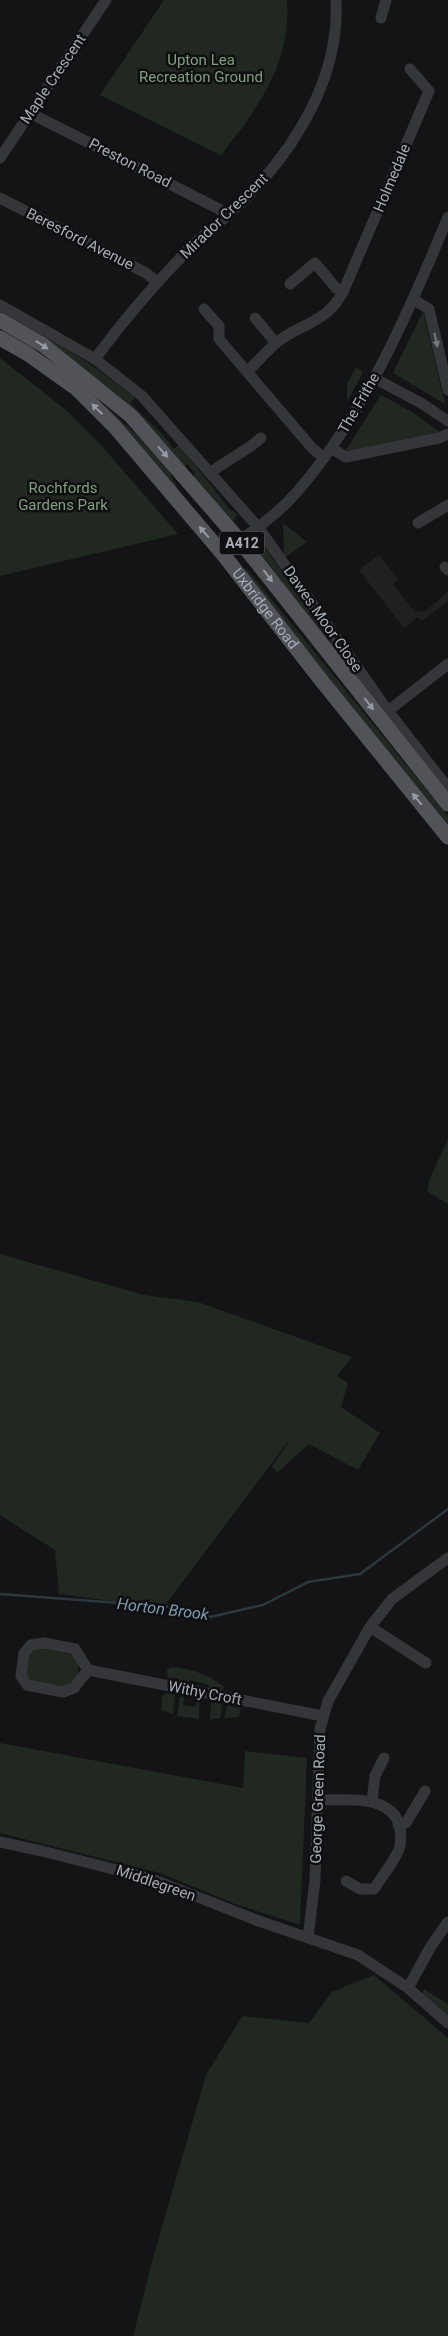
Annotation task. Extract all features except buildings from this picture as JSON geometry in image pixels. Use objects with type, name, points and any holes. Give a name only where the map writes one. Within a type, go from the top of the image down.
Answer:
[{"type":"main road","name":"Uxbridge Road","points":[[0,320],[43,345],[131,416],[240,540],[448,804]]},
{"type":"main road","name":"Uxbridge Road","points":[[0,338],[28,354],[77,388],[115,427],[222,554],[448,837]]},
{"type":"street","name":"Maple Crescent","points":[[0,158],[106,0]]},
{"type":"street","name":"Mirador Crescent","points":[[95,359],[158,282],[196,242],[227,216],[269,172],[310,114],[328,69],[334,43],[337,21],[336,0]]},
{"type":"street","points":[[381,18],[386,0]]},
{"type":"street","name":"Holmedale","points":[[248,371],[276,344],[298,329],[326,315],[336,306],[428,91],[410,69]]},
{"type":"street","name":"Preston Road","points":[[30,113],[219,209],[227,216]]},
{"type":"street","name":"Beresford Avenue","points":[[0,198],[146,273],[158,282]]},
{"type":"street","name":"The Frithe","points":[[222,554],[258,528],[295,495],[331,448],[374,378],[414,300],[448,217]]},
{"type":"street","points":[[290,284],[315,263],[336,288],[343,292]]},
{"type":"street","points":[[414,300],[429,308],[448,390]]},
{"type":"street","points":[[0,305],[95,359],[142,396],[258,528]]},
{"type":"street","points":[[204,309],[219,326],[219,339],[312,448],[324,458]]},
{"type":"street","points":[[255,318],[276,344]]},
{"type":"street","points":[[374,378],[448,421]]},
{"type":"street","points":[[331,448],[346,457],[439,438],[448,434]]},
{"type":"street","points":[[210,473],[237,453],[245,452],[261,438]]},
{"type":"street","points":[[418,523],[448,505]]},
{"type":"street","name":"Dawes Moor Close","points":[[258,528],[388,711],[448,788]]},
{"type":"street","points":[[388,711],[448,664]]},
{"type":"street","name":"George Green Road","points":[[308,1938],[315,1880],[319,1800],[318,1759],[323,1716],[328,1701],[370,1628],[392,1599],[447,1561]]},
{"type":"street","points":[[370,1628],[426,1663]]},
{"type":"street","points":[[44,1643],[75,1649],[88,1670],[74,1688],[63,1692],[27,1685],[21,1676],[24,1653],[31,1645],[44,1643]]},
{"type":"street","name":"Withy Croft","points":[[88,1670],[323,1716]]},
{"type":"street","points":[[372,1801],[375,1776],[384,1758]]},
{"type":"street","points":[[398,1825],[406,1823],[425,1791]]},
{"type":"street","points":[[319,1800],[372,1801],[389,1809],[398,1825],[400,1847],[374,1889],[360,1889],[346,1881]]},
{"type":"street","name":"Middlegreen","points":[[0,1842],[152,1879],[358,1955],[408,1988],[448,2023]]},
{"type":"street","points":[[408,1988],[431,1946],[448,1922]]},
{"type":"shaded area","points":[[379,555],[398,579],[393,584],[415,612],[426,611],[448,591],[448,601],[421,621],[418,617],[404,628],[359,570]]},
{"type":"green space","name":"Upton Lea Recreation Ground","points":[[164,0],[287,0],[286,35],[282,52],[270,83],[222,156],[100,95]]},
{"type":"green space","points":[[0,312],[70,351],[135,398],[130,403],[163,435],[174,449],[179,444],[229,509],[238,514],[231,524],[192,477],[195,473],[187,464],[185,466],[0,317]]},
{"type":"green space","points":[[423,312],[445,404],[393,373]]},
{"type":"green space","name":"Rochfords Gardens Park","points":[[0,358],[66,410],[100,444],[178,534],[0,576]]},
{"type":"green space","points":[[356,367],[363,372],[347,402],[347,384]]},
{"type":"green space","points":[[381,395],[412,412],[440,432],[354,452],[346,450]]},
{"type":"green space","points":[[107,407],[141,439],[169,471],[178,489],[207,529],[103,412]]},
{"type":"green space","points":[[283,523],[307,542],[284,558]]},
{"type":"green space","points":[[264,546],[323,631],[430,766],[251,556]]},
{"type":"green space","points":[[247,569],[448,816],[448,828],[244,571]]},
{"type":"green space","points":[[448,1139],[448,1204],[427,1191],[430,1178]]},
{"type":"green space","points":[[0,1254],[144,1295],[198,1302],[352,1357],[337,1376],[348,1383],[341,1407],[380,1433],[358,1470],[309,1444],[277,1473],[272,1467],[292,1436],[163,1608],[59,1594],[55,1550],[0,1515]]},
{"type":"green space","points":[[39,1648],[74,1655],[79,1664],[77,1682],[68,1690],[34,1685],[24,1674],[30,1652]]},
{"type":"green space","points":[[172,1667],[200,1673],[224,1687],[220,1695],[220,1687],[217,1687],[215,1694],[208,1693],[209,1685],[190,1680],[187,1689],[178,1687],[179,1679],[173,1677],[171,1685],[168,1684],[167,1669]]},
{"type":"green space","points":[[167,1693],[175,1695],[173,1714],[161,1710],[162,1696]]},
{"type":"green space","points":[[180,1696],[184,1697],[183,1705],[196,1707],[197,1700],[199,1700],[199,1719],[177,1716]]},
{"type":"green space","points":[[211,1702],[222,1704],[220,1718],[210,1720]]},
{"type":"green space","points":[[227,1705],[241,1708],[239,1717],[224,1718]]},
{"type":"green space","points":[[0,1743],[243,1788],[245,1751],[307,1758],[300,1925],[235,1904],[160,1873],[0,1833]]},
{"type":"green space","points":[[374,1975],[448,2038],[448,2336],[133,2336],[153,2258],[206,2075],[242,2016],[309,2023],[332,1992]]},
{"type":"green space","points":[[424,1989],[448,2004],[448,2021],[420,1998]]},
{"type":"waterway","name":"Horton Brook","points":[[0,1594],[172,1607],[210,1617],[263,1605],[308,1582],[360,1574],[448,1509]]}]
